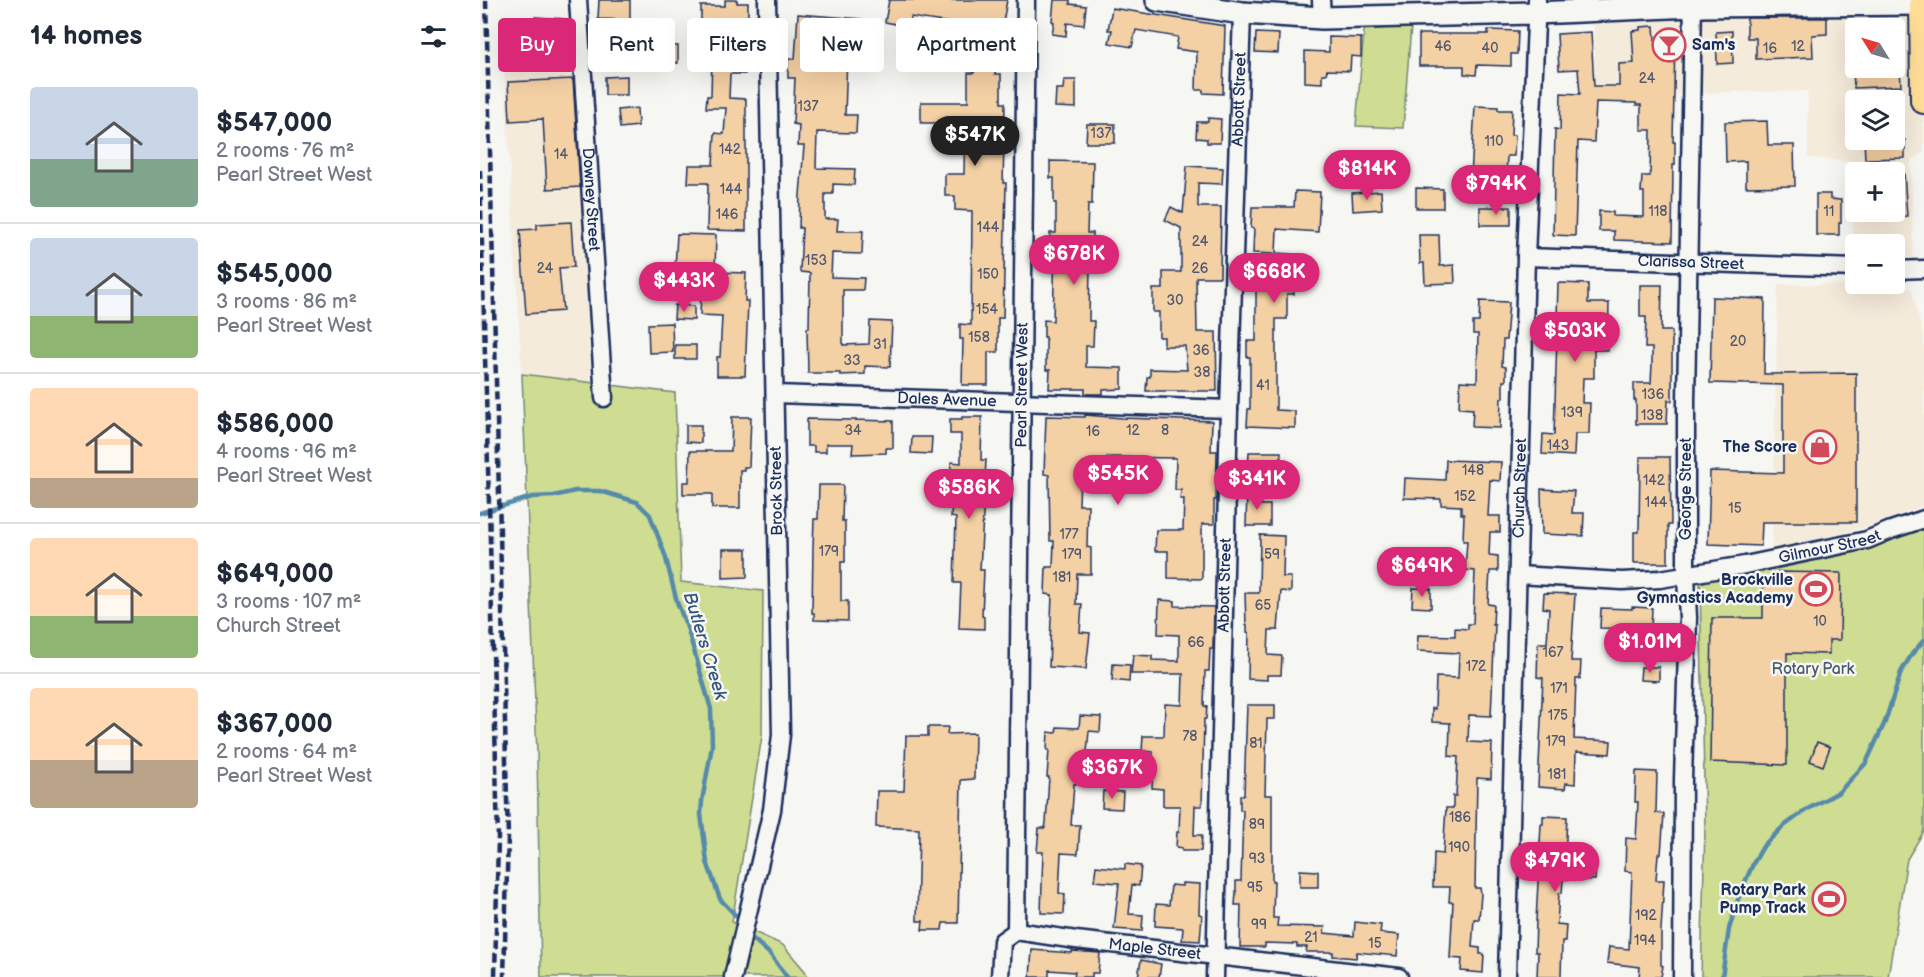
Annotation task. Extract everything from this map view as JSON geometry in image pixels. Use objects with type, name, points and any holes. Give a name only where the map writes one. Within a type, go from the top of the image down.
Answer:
[{"type":"main road","points":[[1923,3],[1924,100]]},
{"type":"street","name":"Downey Street","points":[[578,0],[604,398]]},
{"type":"street","name":"Brock Street","points":[[733,977],[772,810],[781,735],[767,0]]},
{"type":"street","name":"Pearl Street West","points":[[1016,931],[1026,0]]},
{"type":"street","points":[[1157,0],[1242,13],[1322,9],[1693,3],[1923,3]]},
{"type":"street","name":"George Street","points":[[1682,977],[1683,778],[1688,618],[1686,576],[1688,263],[1693,3]]},
{"type":"street","name":"Church Street","points":[[1507,977],[1526,257],[1536,7]]},
{"type":"street","name":"Abbott Street","points":[[1215,977],[1229,409],[1242,13]]},
{"type":"street","name":"Clarissa Street","points":[[1526,257],[1845,268]]},
{"type":"street","points":[[1905,269],[1924,268]]},
{"type":"street","name":"Dales Avenue","points":[[775,394],[1229,409]]},
{"type":"street","name":"Gilmour Street","points":[[1518,575],[1622,581],[1686,576],[1868,540],[1924,519]]},
{"type":"street","points":[[1000,977],[1002,941],[1016,931]]},
{"type":"street","name":"Maple Street","points":[[1016,931],[1399,977]]},
{"type":"shaded area","points":[[1897,11],[1924,18],[1924,152],[1911,160],[1913,257],[1905,257],[1905,234],[1853,234],[1853,222],[1905,222],[1905,162],[1850,162],[1808,158],[1808,91],[1620,94],[1619,84],[1595,84],[1594,24]]},
{"type":"shaded area","points":[[576,67],[591,382],[522,374],[504,72],[576,72]]},
{"type":"shaded area","points":[[1778,284],[1845,285],[1845,294],[1905,294],[1905,289],[1911,289],[1924,339],[1924,506],[1866,527],[1772,552]]},
{"type":"green space","points":[[1411,26],[1403,128],[1356,126],[1364,30]]},
{"type":"green space","points":[[522,374],[675,393],[681,582],[763,591],[762,736],[732,922],[783,945],[808,977],[541,977],[537,754]]},
{"type":"green space","name":"Rotary Park","points":[[1924,525],[1924,831],[1907,859],[1888,977],[1701,977],[1705,828],[1700,583]]},
{"type":"building","points":[[599,0],[630,0],[630,18],[598,18]]},
{"type":"building","points":[[725,0],[748,3],[748,18],[701,18],[701,6],[725,6]]},
{"type":"building","points":[[889,0],[1007,0],[1004,18],[911,17],[896,18],[896,24],[885,22]]},
{"type":"building","points":[[1054,0],[1070,0],[1070,4],[1086,6],[1084,25],[1067,23],[1066,36],[1052,34]]},
{"type":"building","points":[[1112,8],[1225,26],[1223,94],[1203,93],[1203,90],[1196,90],[1197,52],[1176,49],[1178,37],[1136,30],[1132,47],[1109,43],[1112,30],[1108,30]]},
{"type":"building","points":[[798,14],[848,18],[800,18],[800,72],[846,72],[845,115],[857,115],[856,133],[817,132],[816,168],[855,169],[854,185],[833,184],[833,194],[825,194],[825,219],[838,219],[837,231],[863,231],[862,254],[832,253],[831,277],[864,278],[863,290],[843,290],[843,345],[869,344],[870,321],[892,322],[890,367],[865,366],[865,374],[808,373],[807,328],[809,328],[810,273],[800,272],[802,228],[799,228],[804,146],[798,146],[799,125],[793,124],[795,78],[788,78],[788,59],[795,59]]},
{"type":"building","points":[[1747,18],[1827,18],[1827,34],[1812,35],[1813,57],[1756,59],[1756,38],[1747,38]]},
{"type":"building","points":[[1654,26],[1655,40],[1675,39],[1673,142],[1675,142],[1675,165],[1673,165],[1672,242],[1614,240],[1614,231],[1599,231],[1599,211],[1613,212],[1613,216],[1644,217],[1642,176],[1650,176],[1651,130],[1641,130],[1641,105],[1636,105],[1636,103],[1596,102],[1594,142],[1578,141],[1575,236],[1553,235],[1555,129],[1560,130],[1561,93],[1580,94],[1578,69],[1559,70],[1557,34],[1591,32],[1594,86],[1619,86],[1619,64],[1634,63],[1632,31],[1640,30],[1640,27]]},
{"type":"building","points":[[1488,30],[1518,31],[1517,54],[1511,54],[1511,66],[1477,65],[1476,75],[1464,74],[1464,66],[1419,66],[1419,34],[1488,34]]},
{"type":"building","points":[[1732,31],[1733,63],[1717,64],[1716,32]]},
{"type":"building","points":[[1256,33],[1279,34],[1278,53],[1255,52]]},
{"type":"building","points":[[1329,37],[1361,38],[1361,57],[1351,56],[1350,71],[1327,70],[1326,74],[1322,74],[1322,83],[1305,82],[1305,51],[1329,52]]},
{"type":"building","points":[[675,46],[678,46],[678,63],[675,63]]},
{"type":"building","points":[[712,72],[745,72],[745,74],[730,74],[729,98],[746,99],[746,231],[707,230],[708,183],[688,183],[689,165],[713,165],[715,133],[724,134],[726,108],[706,108],[707,96],[711,96]]},
{"type":"building","points":[[968,73],[1001,74],[1001,103],[1005,103],[1003,318],[998,318],[998,352],[988,352],[988,385],[962,385],[963,339],[960,339],[960,324],[971,325],[972,211],[955,210],[955,196],[945,196],[945,174],[964,174],[965,123],[921,123],[921,102],[968,102]]},
{"type":"building","points":[[627,76],[627,95],[605,95],[605,77]]},
{"type":"building","points":[[1854,78],[1901,78],[1901,86],[1854,88]]},
{"type":"building","points":[[573,79],[580,187],[547,189],[543,119],[510,121],[508,82]]},
{"type":"building","points":[[1064,80],[1076,80],[1076,108],[1055,107],[1056,89],[1063,89]]},
{"type":"building","points":[[1475,106],[1512,110],[1511,135],[1515,135],[1514,156],[1507,156],[1506,178],[1471,177]]},
{"type":"building","points":[[637,108],[638,126],[620,128],[618,110]]},
{"type":"building","points":[[1208,118],[1221,119],[1220,143],[1207,143],[1207,139],[1196,138],[1197,122],[1208,122]]},
{"type":"building","points":[[1767,121],[1768,145],[1794,145],[1795,186],[1746,187],[1746,161],[1726,162],[1725,122]]},
{"type":"building","points":[[1087,124],[1115,124],[1115,143],[1086,143]]},
{"type":"building","points":[[1865,150],[1905,150],[1905,158],[1865,159]]},
{"type":"building","points":[[1050,161],[1093,162],[1092,204],[1088,204],[1087,233],[1093,233],[1089,321],[1094,321],[1093,346],[1086,346],[1086,367],[1122,368],[1122,389],[1103,390],[1103,394],[1085,394],[1085,389],[1049,389],[1050,370],[1046,370],[1044,320],[1053,321],[1055,248],[1050,248],[1050,233],[1056,233],[1054,178],[1050,178]]},
{"type":"building","points":[[1187,166],[1223,168],[1222,184],[1198,183],[1198,207],[1221,207],[1220,277],[1196,277],[1197,332],[1216,332],[1217,391],[1146,391],[1150,369],[1187,370],[1185,346],[1164,346],[1164,337],[1159,337],[1159,312],[1153,312],[1153,289],[1163,289],[1163,272],[1181,272],[1181,228],[1165,220],[1171,207],[1183,213]]},
{"type":"building","points":[[1905,187],[1907,216],[1905,216]]},
{"type":"building","points":[[1416,188],[1443,189],[1443,208],[1416,208]]},
{"type":"building","points":[[1295,191],[1320,192],[1318,232],[1277,229],[1276,253],[1290,254],[1289,280],[1294,280],[1294,294],[1287,294],[1287,319],[1276,319],[1276,410],[1295,411],[1295,428],[1247,426],[1248,409],[1250,409],[1250,357],[1247,357],[1247,341],[1256,341],[1256,280],[1272,280],[1273,254],[1253,253],[1252,207],[1294,207]]},
{"type":"building","points":[[1381,191],[1382,209],[1353,211],[1352,193]]},
{"type":"building","points":[[1816,194],[1830,194],[1830,199],[1841,200],[1839,235],[1816,235]]},
{"type":"building","points":[[1480,207],[1511,207],[1511,225],[1480,225]]},
{"type":"building","points":[[571,222],[574,267],[559,268],[563,311],[526,314],[520,230],[537,229],[537,224]]},
{"type":"building","points":[[677,234],[716,235],[715,272],[746,273],[745,301],[748,301],[745,376],[717,376],[722,316],[700,315],[702,269],[675,268]]},
{"type":"building","points":[[1419,235],[1439,235],[1440,266],[1454,265],[1455,283],[1425,284],[1424,263],[1420,263]]},
{"type":"building","points":[[1558,283],[1588,284],[1588,303],[1609,303],[1608,350],[1594,350],[1594,378],[1583,378],[1582,403],[1590,403],[1589,434],[1575,434],[1574,456],[1542,454],[1543,434],[1554,435],[1557,335],[1553,335],[1553,319],[1557,319]]},
{"type":"building","points":[[1640,285],[1662,285],[1661,331],[1672,331],[1672,401],[1668,400],[1667,424],[1636,424],[1634,383],[1651,383],[1652,364],[1652,348],[1645,348],[1646,317],[1640,317]]},
{"type":"building","points":[[1712,297],[1765,299],[1764,374],[1856,373],[1856,522],[1762,522],[1761,546],[1708,544],[1710,471],[1783,473],[1783,385],[1710,383]]},
{"type":"building","points":[[1480,301],[1509,302],[1506,340],[1503,340],[1502,366],[1506,367],[1506,381],[1503,381],[1500,428],[1472,427],[1473,409],[1459,408],[1460,381],[1477,382],[1478,334],[1473,334],[1473,322],[1479,322]]},
{"type":"building","points":[[675,305],[694,306],[694,320],[674,319]]},
{"type":"building","points":[[672,323],[673,352],[649,353],[648,324]]},
{"type":"building","points":[[675,345],[696,345],[696,359],[675,359]]},
{"type":"building","points":[[1085,415],[1212,421],[1211,451],[1217,451],[1214,524],[1202,524],[1202,579],[1168,578],[1168,551],[1155,551],[1156,530],[1183,530],[1184,499],[1180,499],[1181,490],[1175,490],[1176,458],[1107,457],[1106,475],[1080,476],[1079,505],[1088,505],[1087,547],[1091,548],[1091,574],[1077,574],[1076,604],[1082,604],[1080,632],[1090,633],[1086,669],[1049,667],[1052,595],[1045,594],[1046,567],[1053,567],[1054,541],[1050,541],[1049,475],[1044,474],[1046,416],[1085,417]]},
{"type":"building","points":[[732,417],[751,417],[749,467],[740,470],[740,508],[712,508],[712,494],[683,494],[683,482],[689,482],[690,451],[731,451]]},
{"type":"building","points":[[962,417],[982,417],[981,460],[986,460],[980,570],[984,570],[982,616],[984,617],[984,629],[959,628],[961,583],[954,583],[956,518],[951,517],[951,462],[961,463],[961,434],[950,434],[950,419],[962,419]]},
{"type":"building","points":[[807,419],[893,421],[893,448],[886,448],[886,453],[852,454],[853,444],[826,444],[826,452],[814,452],[814,446],[807,446]]},
{"type":"building","points":[[686,425],[701,425],[701,443],[686,442]]},
{"type":"building","points":[[912,437],[932,437],[931,454],[911,453]]},
{"type":"building","points":[[1249,452],[1281,452],[1280,472],[1248,471]]},
{"type":"building","points":[[1640,457],[1670,457],[1671,525],[1668,525],[1668,563],[1634,563],[1634,532],[1639,532]]},
{"type":"building","points":[[1446,460],[1501,462],[1500,481],[1490,480],[1488,516],[1500,516],[1500,532],[1490,532],[1489,555],[1498,556],[1498,571],[1490,571],[1488,604],[1494,605],[1493,625],[1495,625],[1491,716],[1469,715],[1468,742],[1492,743],[1491,779],[1477,778],[1475,888],[1480,888],[1481,894],[1479,919],[1474,919],[1472,947],[1480,948],[1480,954],[1484,954],[1483,973],[1461,971],[1462,959],[1450,958],[1453,902],[1449,902],[1450,887],[1433,887],[1434,853],[1443,854],[1446,808],[1453,808],[1453,796],[1456,796],[1458,757],[1449,756],[1450,723],[1432,722],[1432,708],[1435,709],[1436,677],[1458,678],[1459,653],[1417,651],[1418,635],[1455,636],[1455,628],[1468,629],[1468,624],[1473,624],[1475,571],[1465,570],[1467,541],[1463,541],[1464,514],[1461,514],[1461,506],[1441,505],[1441,499],[1404,498],[1405,478],[1445,480]]},
{"type":"building","points":[[819,485],[843,485],[842,521],[845,521],[845,562],[841,562],[841,601],[848,601],[848,621],[814,620],[814,613],[812,613],[814,519],[818,519]]},
{"type":"building","points":[[1541,489],[1574,491],[1572,513],[1584,513],[1583,536],[1542,534]]},
{"type":"building","points":[[1247,491],[1259,492],[1259,505],[1270,505],[1270,526],[1246,526]]},
{"type":"building","points":[[1260,535],[1284,536],[1283,577],[1291,577],[1291,592],[1281,591],[1278,630],[1269,630],[1268,655],[1282,656],[1281,675],[1267,675],[1267,680],[1248,679],[1249,633],[1246,625],[1245,593],[1259,593]]},
{"type":"building","points":[[723,549],[747,549],[747,577],[723,578]]},
{"type":"building","points":[[1777,572],[1841,573],[1840,640],[1829,640],[1829,654],[1787,653],[1787,765],[1710,762],[1712,618],[1763,618],[1763,584],[1777,584]]},
{"type":"building","points":[[1413,588],[1431,589],[1431,608],[1412,607]]},
{"type":"building","points":[[1544,593],[1575,594],[1571,661],[1581,661],[1580,679],[1576,679],[1574,739],[1611,741],[1610,754],[1576,752],[1575,784],[1566,783],[1565,789],[1538,787],[1543,678],[1537,677],[1538,643],[1547,643],[1549,609],[1543,608]]},
{"type":"building","points":[[1159,600],[1175,601],[1175,606],[1214,607],[1213,649],[1210,649],[1209,671],[1205,671],[1204,706],[1207,706],[1206,719],[1204,719],[1202,806],[1195,806],[1194,835],[1202,835],[1201,851],[1182,851],[1182,848],[1176,847],[1180,806],[1163,806],[1163,789],[1152,788],[1153,752],[1142,751],[1143,736],[1164,736],[1165,704],[1182,705],[1183,674],[1131,674],[1133,655],[1152,656],[1152,660],[1179,661],[1179,635],[1158,634]]},
{"type":"building","points":[[1632,607],[1652,608],[1650,651],[1630,650],[1631,629],[1600,628],[1601,608],[1632,609]]},
{"type":"building","points":[[1113,664],[1130,665],[1129,682],[1112,680]]},
{"type":"building","points":[[1641,667],[1659,667],[1659,681],[1640,680]]},
{"type":"building","points":[[1247,705],[1275,705],[1275,719],[1267,719],[1265,795],[1272,795],[1273,918],[1278,918],[1277,926],[1325,927],[1324,933],[1354,936],[1355,922],[1381,925],[1380,933],[1399,935],[1397,956],[1357,952],[1356,958],[1333,956],[1333,952],[1306,952],[1307,947],[1297,947],[1297,944],[1265,943],[1265,947],[1240,947],[1241,905],[1235,905],[1236,881],[1241,881],[1243,810],[1240,810],[1240,795],[1244,795]]},
{"type":"building","points":[[1080,716],[1101,717],[1100,732],[1089,731],[1086,763],[1078,763],[1076,784],[1074,784],[1071,825],[1080,825],[1078,854],[1061,853],[1059,893],[1065,894],[1064,914],[1041,913],[1043,852],[1037,852],[1039,828],[1045,828],[1046,823],[1049,777],[1047,777],[1048,732],[1056,733],[1057,727],[1079,728]]},
{"type":"building","points":[[928,727],[948,727],[947,734],[975,733],[974,779],[961,780],[958,923],[943,923],[942,930],[922,930],[923,921],[917,921],[919,829],[876,827],[877,791],[904,791],[906,736],[928,736]]},
{"type":"building","points":[[1817,742],[1830,747],[1823,766],[1810,761]]},
{"type":"building","points":[[1636,771],[1657,772],[1656,813],[1664,814],[1661,854],[1658,854],[1656,880],[1664,880],[1661,977],[1639,977],[1640,967],[1607,963],[1609,947],[1629,949],[1632,872],[1625,871],[1626,838],[1636,839],[1638,802],[1635,802]]},
{"type":"building","points":[[1103,791],[1123,792],[1122,809],[1102,808]]},
{"type":"building","points":[[1543,816],[1567,817],[1565,858],[1596,860],[1595,880],[1563,879],[1562,893],[1559,893],[1557,924],[1566,925],[1565,941],[1562,941],[1561,976],[1559,977],[1537,977],[1536,921]]},
{"type":"building","points":[[1125,864],[1141,866],[1139,886],[1132,885],[1129,914],[1143,915],[1142,931],[1114,929],[1119,883],[1094,881],[1096,866],[1125,869]]},
{"type":"building","points":[[1300,870],[1318,871],[1318,887],[1300,887]]},
{"type":"building","points":[[1182,883],[1200,884],[1199,914],[1202,915],[1200,941],[1182,940],[1183,928],[1155,926],[1156,904],[1169,905],[1171,885],[1182,886]]},
{"type":"building","points":[[1032,950],[1100,953],[1098,973],[1092,973],[1092,977],[1074,977],[1075,972],[1049,970],[1049,977],[1030,977]]},
{"type":"building","points":[[1141,960],[1161,964],[1159,977],[1138,977]]},
{"type":"waterway","name":"Butlers Creek","points":[[480,513],[532,497],[554,496],[575,491],[600,491],[637,502],[650,515],[665,555],[677,602],[688,630],[711,709],[712,746],[701,814],[707,862],[720,899],[742,922]]},
{"type":"waterway","name":"Butlers Creek","points":[[1722,977],[1729,929],[1740,893],[1764,845],[1806,810],[1839,792],[1866,763],[1885,722],[1901,672],[1924,640]]},
{"type":"waterway","name":"Butlers Creek","points":[[748,931],[752,938],[770,954],[787,977]]},
{"type":"railway","points":[[486,0],[508,837],[504,977]]},
{"type":"railway","points":[[480,170],[498,838],[495,977]]},
{"type":"place","name":"Sam's","points":[[1669,45]]},
{"type":"place","name":"The Score","points":[[1820,447]]},
{"type":"place","name":"Brockville Gymnastics Academy","points":[[1816,589]]},
{"type":"place","name":"Rotary Park Pump Track","points":[[1829,899]]}]
